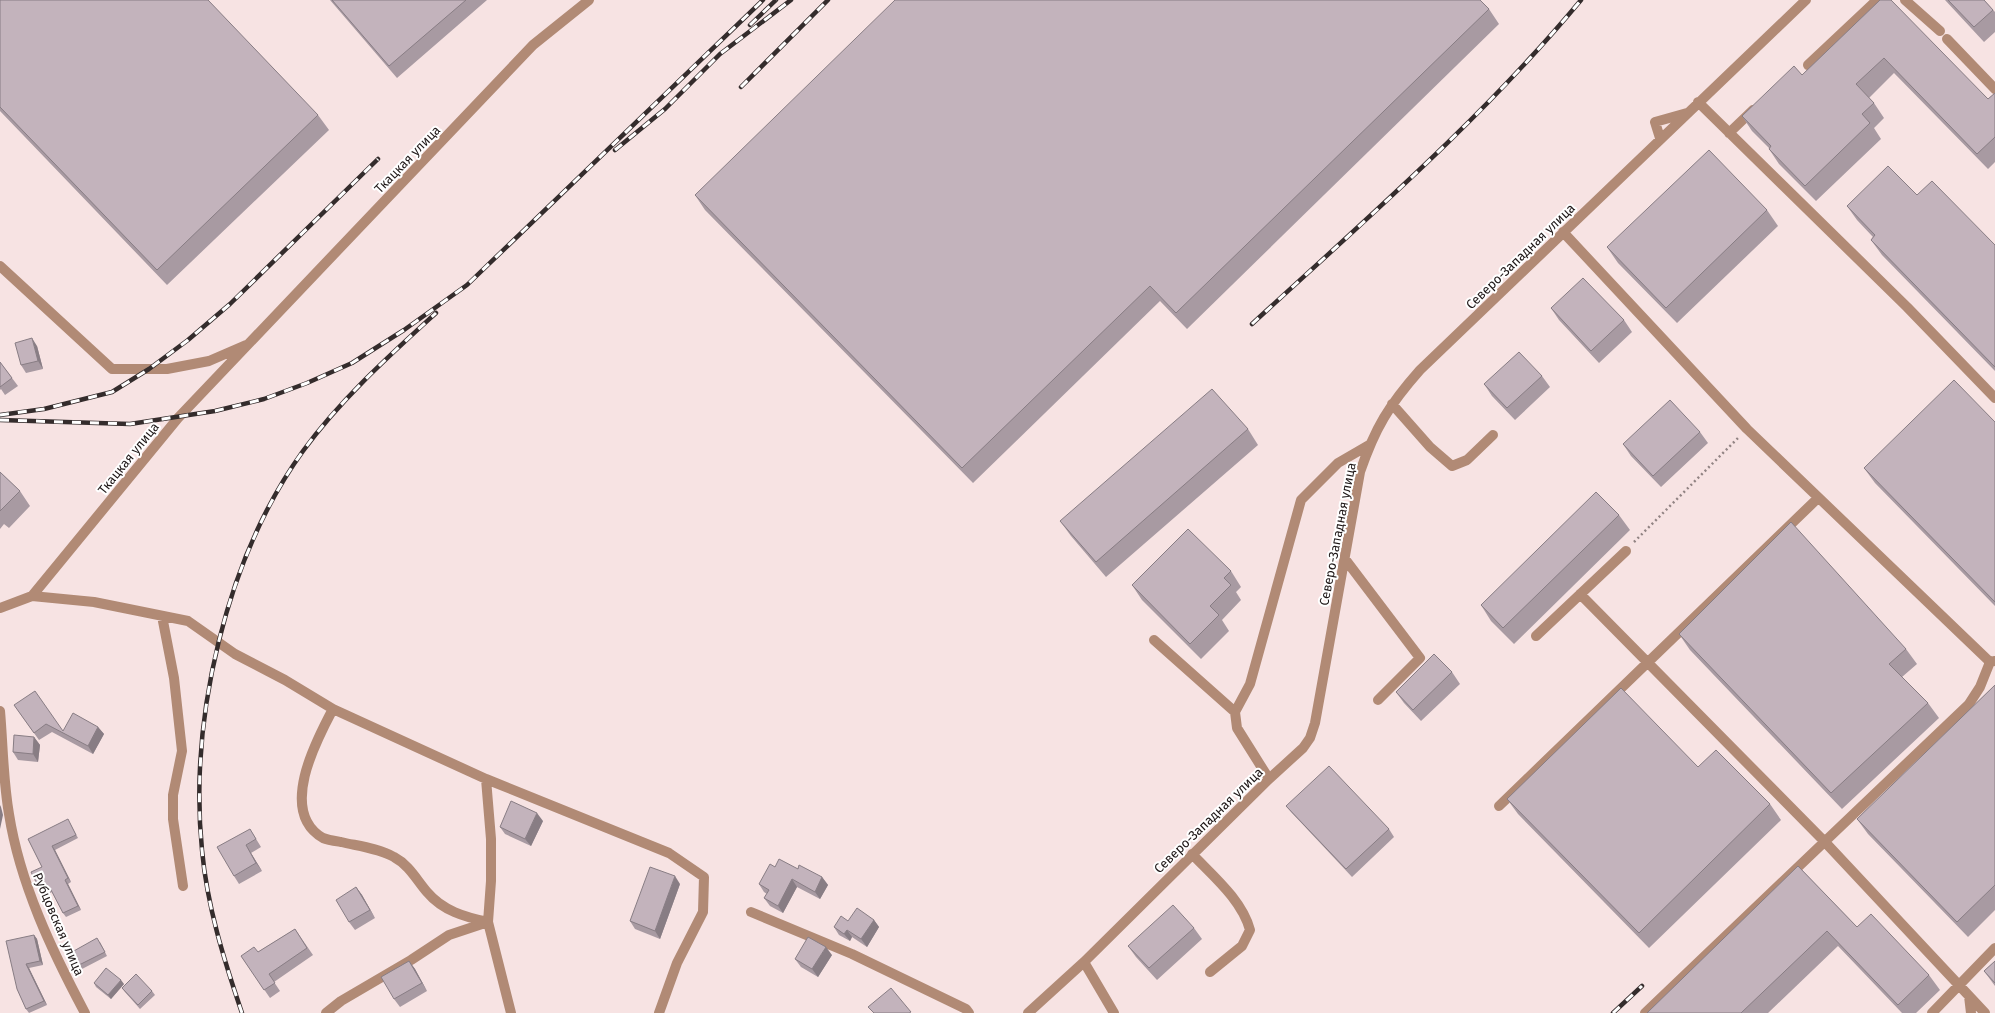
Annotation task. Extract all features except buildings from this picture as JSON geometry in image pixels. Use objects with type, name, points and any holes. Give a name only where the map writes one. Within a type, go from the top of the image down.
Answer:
[{"type":"street","name":"Ткацкая улица","points":[[32,596],[178,418],[533,46],[589,0]]},
{"type":"street","name":"Северо-Западная улица","points":[[1028,1013],[1084,962],[1269,778],[1303,748],[1310,738],[1345,560],[1360,472],[1369,445],[1392,404],[1420,370],[1660,138],[1806,0]]},
{"type":"street","points":[[1808,65],[1877,0]]},
{"type":"street","points":[[1905,0],[1940,31]]},
{"type":"street","points":[[1947,39],[1995,89]]},
{"type":"street","points":[[1698,102],[1907,307],[1995,398]]},
{"type":"street","points":[[1729,133],[1761,102]]},
{"type":"street","points":[[1660,138],[1655,122],[1688,113]]},
{"type":"street","points":[[1563,232],[1747,429],[1992,662],[1980,687],[1969,704],[1645,1013]]},
{"type":"street","name":"Ткацкая улица","points":[[0,266],[112,370],[167,370],[209,361],[251,342]]},
{"type":"street","points":[[1392,404],[1430,447],[1452,466],[1466,460],[1493,435]]},
{"type":"street","points":[[1269,778],[1250,751],[1237,728],[1235,712],[1250,684],[1301,500],[1338,463],[1369,445]]},
{"type":"street","points":[[1499,806],[1646,662],[1818,498]]},
{"type":"street","points":[[1536,636],[1626,550]]},
{"type":"street","points":[[1345,560],[1420,658],[1378,700]]},
{"type":"street","points":[[1580,594],[1824,841],[1985,1013]]},
{"type":"street","points":[[0,608],[32,596],[94,602],[188,621],[235,654],[285,680],[333,709],[486,778],[669,853],[704,878],[703,912],[677,963],[659,1013]]},
{"type":"street","points":[[162,616],[174,678],[182,751],[174,795],[173,819],[183,886]]},
{"type":"street","points":[[1154,640],[1235,712]]},
{"type":"street","points":[[333,709],[314,745],[302,794],[303,813],[309,826],[324,838],[374,849],[393,856],[412,871],[427,892],[439,903],[460,915],[488,922]]},
{"type":"street","name":"Рубцовская улица","points":[[0,711],[3,794],[23,873],[42,924],[66,977],[85,1013]]},
{"type":"street","points":[[486,778],[491,860],[488,922],[511,1013]]},
{"type":"street","points":[[1192,854],[1217,879],[1246,916],[1250,930],[1242,946],[1210,972]]},
{"type":"street","points":[[752,912],[852,954],[966,1009],[969,1013]]},
{"type":"street","points":[[326,1013],[341,1001],[411,960],[449,935],[488,922]]},
{"type":"street","points":[[1932,1013],[1995,948]]},
{"type":"street","points":[[1084,962],[1114,1013]]},
{"type":"street","points":[[1969,996],[1971,1013]]},
{"type":"path","points":[[1626,550],[1747,429]]},
{"type":"railway","points":[[0,420],[130,424],[215,411],[264,399],[307,383],[352,363],[404,330],[467,285],[763,0]]},
{"type":"railway","points":[[750,25],[776,0]]},
{"type":"railway","points":[[615,150],[665,109],[720,54],[791,0]]},
{"type":"railway","points":[[741,87],[828,0]]},
{"type":"railway","points":[[1252,324],[1422,168],[1504,86],[1581,0]]},
{"type":"railway","points":[[0,415],[44,409],[112,392],[149,369],[188,340],[230,304],[378,159]]},
{"type":"railway","points":[[242,1013],[217,933],[204,871],[202,850],[199,800],[201,747],[208,694],[219,642],[234,590],[253,540],[276,493],[303,451],[349,396],[436,313]]},
{"type":"railway","points":[[1613,1013],[1642,986]]}]
